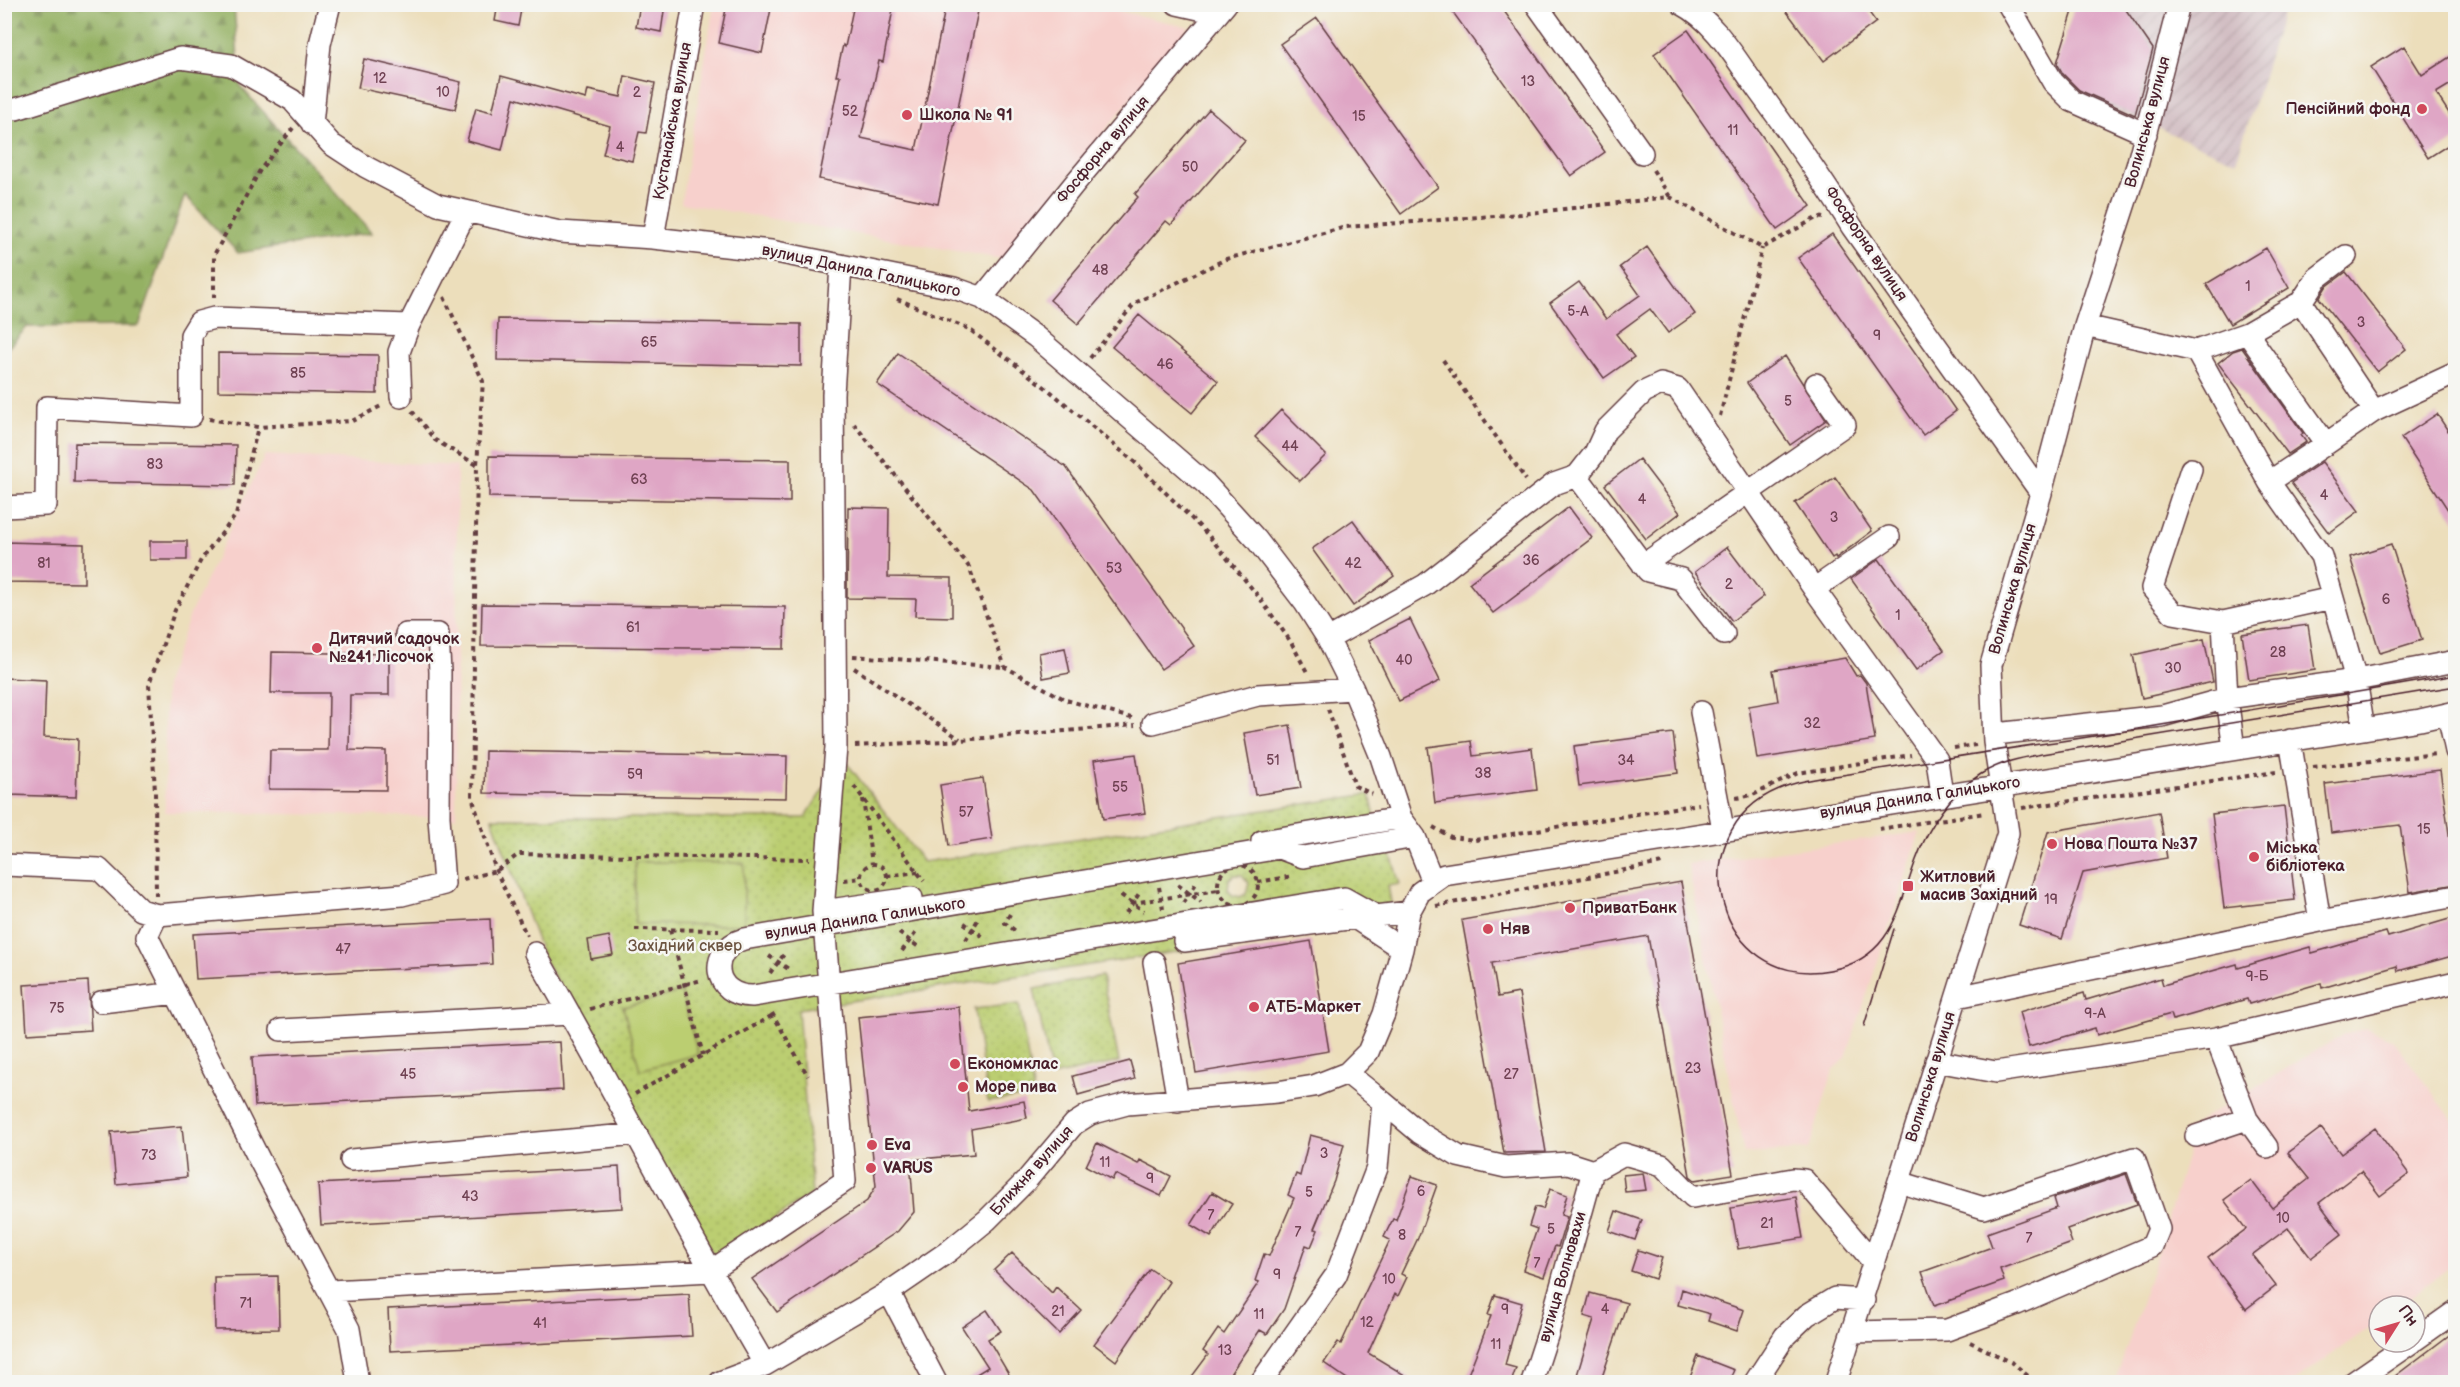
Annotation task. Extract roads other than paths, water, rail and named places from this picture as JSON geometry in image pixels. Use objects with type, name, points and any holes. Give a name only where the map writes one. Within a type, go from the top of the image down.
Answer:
[{"type":"street","points":[[309,119],[320,44],[330,4]]},
{"type":"street","name":"Кустанайська вулиця","points":[[653,238],[694,4]]},
{"type":"street","points":[[1177,4],[1222,9]]},
{"type":"street","points":[[1536,4],[1642,153]]},
{"type":"street","name":"Фосфорна вулиця","points":[[1682,4],[1694,11],[1725,45],[1826,184],[1852,227],[2041,493]]},
{"type":"street","points":[[2008,4],[2053,82],[2072,101],[2145,134]]},
{"type":"street","name":"Волинська вулиця","points":[[1836,1383],[2008,833],[1994,738],[1991,665],[2041,493],[2085,326],[2137,166],[2179,4]]},
{"type":"street","name":"Фосфорна вулиця","points":[[982,298],[1222,9]]},
{"type":"street","name":"вулиця Данила Галицького","points":[[4,109],[16,109],[180,58],[231,65],[292,99],[331,144],[366,167],[438,205],[560,232],[653,238],[771,251],[954,288],[982,298],[1036,337],[1078,372],[1180,462],[1230,509],[1256,538],[1305,603],[1328,639],[1353,689],[1399,812],[1423,831],[1433,882],[1444,875],[2364,729],[2452,713]]},
{"type":"street","points":[[401,397],[399,352],[409,325],[466,212]]},
{"type":"street","points":[[2085,326],[2196,351],[2247,333],[2301,302],[2317,278],[2346,256]]},
{"type":"street","points":[[330,1291],[711,1271],[845,1181],[821,985],[827,860],[836,747],[833,394],[841,264]]},
{"type":"street","points":[[2301,302],[2374,411]]},
{"type":"street","points":[[4,507],[46,505],[47,407],[191,416],[191,335],[199,322],[214,318],[409,325]]},
{"type":"street","points":[[2247,333],[2326,444]]},
{"type":"street","points":[[2196,351],[2270,482],[2320,556],[2356,680],[2364,729]]},
{"type":"street","points":[[2270,482],[2374,411],[2456,373]]},
{"type":"street","points":[[1328,639],[1425,585],[1554,484],[1577,476],[1595,453],[1605,431],[1644,392],[1661,384],[1677,389],[1814,589],[1932,752],[1937,760],[1942,795]]},
{"type":"street","points":[[1643,565],[1845,425],[1816,384]]},
{"type":"street","points":[[2191,469],[2152,588],[2173,613],[2223,622],[2332,598]]},
{"type":"street","points":[[1577,476],[1648,571],[1681,579],[1724,634]]},
{"type":"street","points":[[1814,589],[1889,537]]},
{"type":"street","points":[[2223,622],[2227,698],[2234,749]]},
{"type":"street","points":[[4,866],[99,869],[141,910],[157,915],[402,895],[444,884],[439,817],[438,633],[406,633]]},
{"type":"street","points":[[1994,738],[2162,716],[2227,698],[2356,680],[2456,661]]},
{"type":"street","points":[[1153,723],[1258,695],[1353,689]]},
{"type":"street","points":[[1701,712],[1723,830]]},
{"type":"street","points":[[2450,752],[2452,713]]},
{"type":"street","points":[[2290,740],[2320,921]]},
{"type":"street","points":[[824,919],[936,903],[1399,812]]},
{"type":"street","name":"вулиця Данила Галицького","points":[[821,985],[757,995],[734,993],[726,988],[720,975],[719,962],[728,947],[744,939],[802,931],[824,919],[880,918],[936,903],[993,898],[1279,848],[1303,857],[1423,831]]},
{"type":"street","name":"Ближня вулиця","points":[[720,1383],[765,1365],[889,1292],[949,1251],[987,1220],[1025,1182],[1074,1124],[1090,1114],[1127,1104],[1287,1091],[1314,1086],[1347,1073],[1368,1052],[1384,1014],[1402,949],[1409,912],[1420,892],[1433,882]]},
{"type":"street","points":[[1957,997],[2320,921],[2456,896]]},
{"type":"street","points":[[821,985],[1344,898],[1376,916],[1409,912]]},
{"type":"street","points":[[157,915],[147,936],[260,1161],[349,1329],[358,1383]]},
{"type":"street","points":[[1184,941],[1355,918],[1402,949]]},
{"type":"street","points":[[535,953],[765,1365]]},
{"type":"street","points":[[1154,962],[1178,1101]]},
{"type":"street","points":[[1936,1061],[1996,1072],[2216,1038],[2456,982]]},
{"type":"street","points":[[102,1002],[176,993]]},
{"type":"street","points":[[281,1030],[570,1014]]},
{"type":"street","points":[[2216,1038],[2247,1119],[2267,1147]]},
{"type":"street","points":[[1347,1073],[1420,1133],[1458,1156],[1506,1167],[1568,1163],[1593,1171],[1624,1154],[1662,1165],[1693,1197],[1793,1179],[1804,1180],[1874,1263]]},
{"type":"street","points":[[1261,1383],[1336,1275],[1377,1168],[1383,1102]]},
{"type":"street","points":[[2196,1136],[2247,1119]]},
{"type":"street","points":[[351,1160],[637,1134]]},
{"type":"street","points":[[1852,1332],[1947,1330],[2017,1304],[2152,1246],[2159,1229],[2134,1158],[1984,1208],[1899,1182]]},
{"type":"street","name":"вулиця Волновахи","points":[[1532,1383],[1593,1171]]},
{"type":"street","points":[[889,1292],[936,1383]]},
{"type":"street","points":[[1755,1383],[1785,1336],[1807,1315],[1835,1298],[1864,1299]]},
{"type":"street","points":[[2427,1331],[2456,1311]]},
{"type":"street","points":[[2354,1383],[2395,1354]]},
{"type":"tram line","points":[[2456,675],[2114,733],[1819,778],[1788,785],[1747,810],[1728,838],[1720,871],[1724,904],[1737,933],[1760,957],[1791,970],[1830,970],[1851,964],[1867,955],[1890,929],[1921,848],[1941,812],[1959,791],[1996,766],[2042,754],[2456,686]]},
{"type":"tram line","points":[[1864,1026],[1894,929]]},
{"type":"place","name":"Пенсійний фонд","points":[[2422,109]]},
{"type":"place","name":"Школа № 91","points":[[907,115]]},
{"type":"place","name":"Дитячий садочок №241 Лісочок","points":[[317,648]]},
{"type":"place","name":"Нова Пошта №37","points":[[2052,844]]},
{"type":"place","name":"Міська бібліотека","points":[[2254,857]]},
{"type":"place","name":"Житловий масив Західний","points":[[1908,886]]},
{"type":"place","name":"ПриватБанк","points":[[1570,908]]},
{"type":"place","name":"Няв","points":[[1488,929]]},
{"type":"place","name":"АТБ-Маркет","points":[[1254,1007]]},
{"type":"place","name":"Економклас","points":[[955,1064]]},
{"type":"place","name":"Море пива","points":[[963,1087]]},
{"type":"place","name":"Eva","points":[[872,1145]]},
{"type":"place","name":"VARUS","points":[[871,1168]]},
{"type":"park label","name":"Західний сквер","points":[[685,946]]}]
